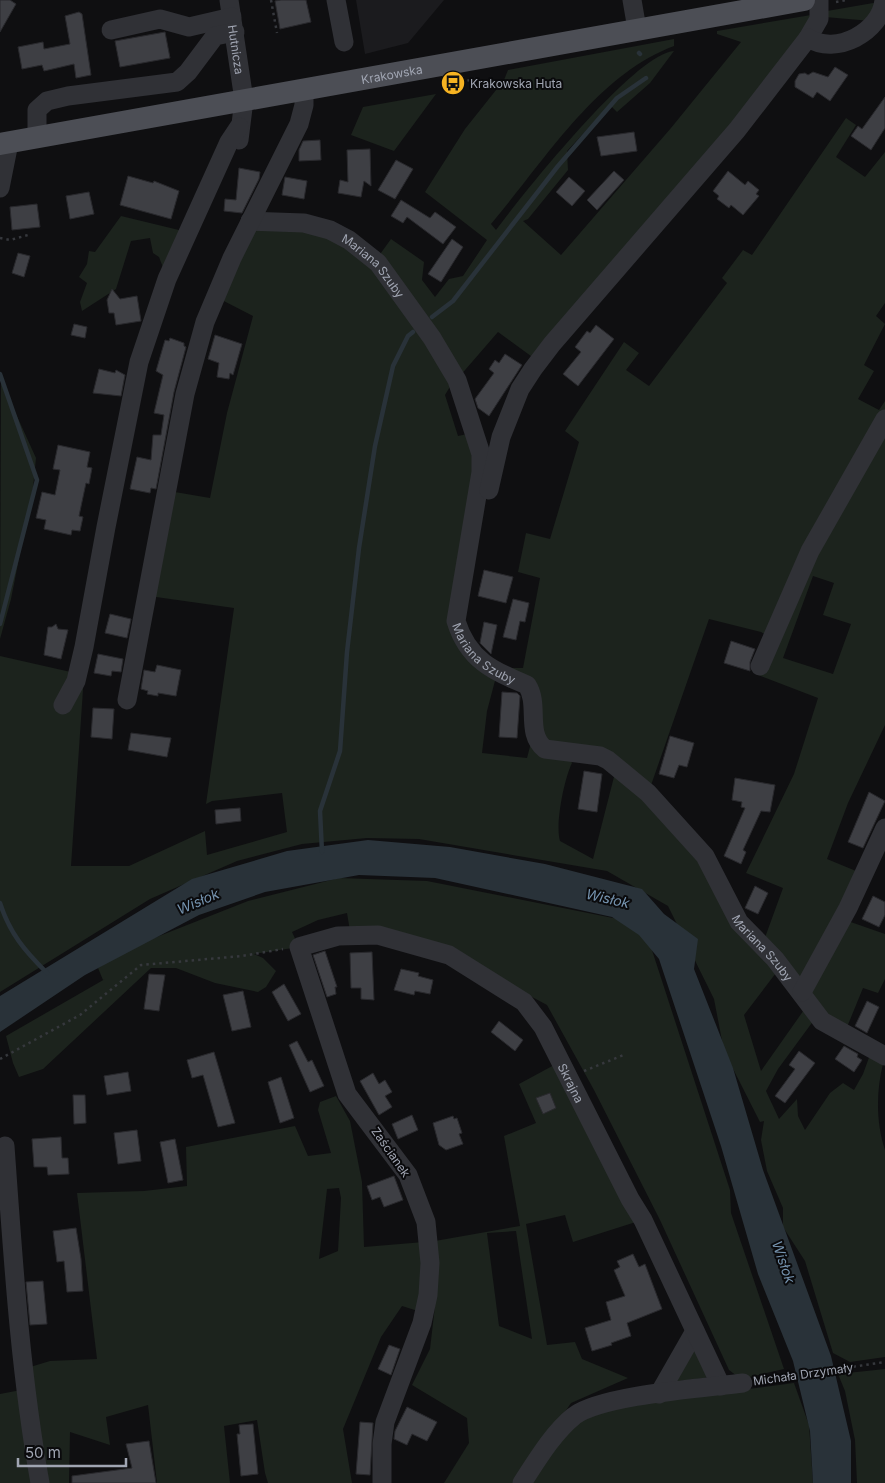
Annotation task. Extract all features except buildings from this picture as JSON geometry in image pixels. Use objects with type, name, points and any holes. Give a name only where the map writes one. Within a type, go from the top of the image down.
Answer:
[{"type":"main road","name":"Krakowska","points":[[5,144],[804,0]]},
{"type":"street","points":[[336,0],[344,42]]},
{"type":"street","points":[[632,0],[637,29]]},
{"type":"street","points":[[471,585],[485,506],[501,437],[520,389],[552,344],[738,130],[808,38],[819,19],[819,0]]},
{"type":"street","points":[[808,38],[817,44],[831,45],[849,41],[873,25],[883,12],[884,0]]},
{"type":"street","points":[[111,30],[160,19],[189,28],[232,16]]},
{"type":"street","points":[[37,138],[37,110],[47,101],[68,96],[177,82],[188,72],[232,16]]},
{"type":"street","name":"Hutnicza","points":[[118,514],[147,365],[167,305],[190,247],[239,140],[239,127],[244,100],[232,16]]},
{"type":"street","points":[[127,700],[185,394],[206,322],[232,258],[299,124],[304,104],[304,90]]},
{"type":"street","points":[[63,705],[76,681],[84,647],[139,362],[167,279],[229,142],[239,127]]},
{"type":"street","name":"Krakowska","points":[[0,188],[5,144]]},
{"type":"street","name":"Mariana Szuby","points":[[250,221],[304,223],[330,230],[349,240],[378,263],[432,338],[457,380],[481,454],[481,472],[456,621],[461,637],[477,657],[493,671],[527,686],[532,702],[533,726],[540,744],[545,749],[600,756],[608,760],[648,793],[706,856],[739,922],[775,959],[802,992],[822,1021],[885,1056]]},
{"type":"street","points":[[760,666],[810,550],[885,419]]},
{"type":"street","points":[[802,992],[848,908],[885,828]]},
{"type":"street","name":"Skrajna","points":[[299,946],[338,936],[378,935],[449,955],[524,1002],[543,1027],[630,1199],[643,1220],[721,1386]]},
{"type":"street","name":"Zaścianek","points":[[299,946],[347,1094],[408,1175],[426,1222],[430,1263],[428,1295],[422,1323],[385,1422],[382,1444],[382,1483]]},
{"type":"street","points":[[5,1146],[30,1430],[40,1483]]},
{"type":"street","points":[[659,1394],[695,1331]]},
{"type":"street","name":"Michała Drzymały","points":[[522,1483],[555,1436],[579,1413],[601,1404],[744,1382]]},
{"type":"path","points":[[271,0],[277,33]]},
{"type":"path","points":[[0,238],[10,240],[28,235]]},
{"type":"path","points":[[0,1059],[80,1015],[141,964],[242,956],[299,946]]},
{"type":"path","points":[[590,1069],[626,1054]]},
{"type":"path","name":"Michała Drzymały","points":[[744,1382],[885,1362]]},
{"type":"shaded area","points":[[356,0],[444,0],[408,43],[365,54]]},
{"type":"shaded area","points":[[879,2],[871,21],[825,17],[827,11]]},
{"type":"shaded area","points":[[811,15],[811,20],[755,99],[535,359],[498,332],[459,377],[378,257],[391,239],[424,262],[422,280],[435,297],[449,279],[463,276],[487,240],[425,192],[465,129],[504,80],[508,70],[674,39],[674,46],[646,59],[620,77],[596,99],[552,148],[491,224],[496,230],[554,158],[607,99],[633,75],[656,58],[674,51],[650,83],[617,112],[610,105],[567,151],[568,170],[528,219],[523,221],[561,255],[671,128],[741,42],[717,34],[717,31]]},
{"type":"shaded area","points":[[436,94],[394,151],[351,135],[363,107]]},
{"type":"shaded area","points":[[846,118],[856,125],[836,157],[865,177],[885,152],[885,303],[876,316],[885,324],[864,365],[874,371],[858,399],[879,410],[885,401],[885,416],[770,637],[761,632],[709,619],[649,791],[618,764],[546,747],[533,690],[498,668],[523,668],[540,578],[518,572],[526,533],[550,539],[579,442],[565,431],[624,342],[639,353],[626,370],[649,386],[727,283],[722,278],[743,250],[752,255]]},
{"type":"shaded area","points":[[121,216],[183,231],[164,270],[159,257],[153,253],[150,238],[131,241],[116,289],[82,311],[80,302],[87,283],[79,277],[87,264],[89,251],[95,252]]},
{"type":"shaded area","points":[[252,224],[300,226],[362,253],[454,380],[445,395],[458,436],[472,433],[478,453],[454,618],[496,677],[487,711],[482,753],[527,758],[532,739],[569,756],[572,763],[561,802],[560,841],[593,859],[616,769],[701,855],[779,969],[744,1015],[761,1071],[806,1007],[814,1020],[778,1069],[766,1091],[779,1119],[797,1099],[798,1116],[805,1130],[830,1093],[843,1083],[854,1090],[863,1074],[871,1052],[883,1064],[879,1085],[878,1107],[880,1129],[885,1150],[885,1357],[850,1362],[833,1353],[805,1261],[783,1227],[783,1208],[767,1171],[761,1140],[764,1121],[760,1122],[724,1051],[714,999],[668,906],[607,871],[419,839],[367,838],[302,844],[237,861],[150,899],[0,992],[0,656],[84,675],[71,866],[129,866],[205,831],[207,855],[287,832],[282,793],[212,801],[206,804],[234,608],[149,596],[169,491],[210,498],[227,413],[253,316],[218,298]]},
{"type":"shaded area","points":[[1,381],[36,458],[33,488],[11,599],[0,639]]},
{"type":"shaded area","points":[[885,424],[885,725],[848,803],[827,859],[856,871],[815,962],[799,979],[763,943],[783,888],[746,873],[794,774],[818,698],[758,675],[812,553]],"holes":[[[813,576],[834,583],[823,615],[851,624],[833,674],[783,658]]]},
{"type":"shaded area","points":[[339,878],[427,881],[623,920],[649,941],[730,1190],[731,1213],[784,1369],[741,1379],[729,1370],[660,1220],[594,1090],[547,1005],[450,953],[350,931],[347,913],[318,920],[292,932],[299,947],[254,954],[263,958],[276,971],[266,987],[258,992],[215,983],[176,968],[151,968],[43,1069],[19,1077],[6,1036],[105,979],[103,980],[98,968],[134,946],[248,901]]},
{"type":"shaded area","points":[[845,920],[885,934],[885,979],[878,993],[863,988],[845,1032],[835,1024],[808,991]]},
{"type":"shaded area","points":[[556,1064],[639,1221],[573,1242],[565,1215],[526,1224],[547,1345],[575,1342],[582,1359],[628,1378],[571,1403],[516,1483],[444,1483],[469,1443],[467,1418],[412,1385],[430,1349],[435,1306],[435,1241],[520,1226],[504,1136],[536,1123],[519,1084]],"holes":[[[516,1231],[532,1339],[499,1326],[487,1233]]]},
{"type":"shaded area","points":[[336,1096],[350,1121],[362,1182],[364,1247],[424,1242],[418,1311],[402,1306],[381,1337],[343,1429],[352,1483],[268,1483],[257,1420],[224,1426],[230,1483],[157,1483],[148,1405],[106,1417],[110,1445],[70,1432],[69,1483],[0,1483],[0,1394],[21,1390],[17,1371],[50,1361],[97,1359],[77,1193],[144,1191],[187,1186],[186,1147],[295,1126],[308,1156],[331,1153],[318,1110],[320,1102]],"holes":[[[339,1188],[341,1198],[338,1251],[319,1259],[327,1189]]]},
{"type":"shaded area","points":[[692,1345],[712,1377],[671,1382]]},
{"type":"shaded area","points":[[885,1369],[885,1483],[857,1483],[855,1440],[845,1391],[838,1374]]},
{"type":"shaded area","points":[[794,1383],[809,1425],[813,1483],[529,1483],[551,1452],[583,1415],[619,1406]]},
{"type":"water","name":"Wisłok","points":[[368,840],[450,847],[545,864],[642,889],[664,914],[698,939],[694,969],[733,1068],[763,1170],[831,1356],[851,1441],[851,1483],[813,1483],[810,1431],[793,1361],[758,1274],[721,1146],[659,959],[639,935],[612,917],[435,878],[359,875],[265,892],[199,915],[85,975],[0,1032],[0,996],[192,879],[287,851]]},
{"type":"waterway","points":[[432,317],[453,301],[558,166],[617,98],[646,78]]},
{"type":"waterway","points":[[322,852],[320,811],[340,751],[347,652],[359,548],[375,446],[393,366],[408,336],[413,332]]},
{"type":"waterway","points":[[0,374],[37,480],[0,624]]},
{"type":"waterway","points":[[0,903],[13,933],[47,973]]},
{"type":"place","name":"Krakowska Huta","points":[[453,83]]}]
